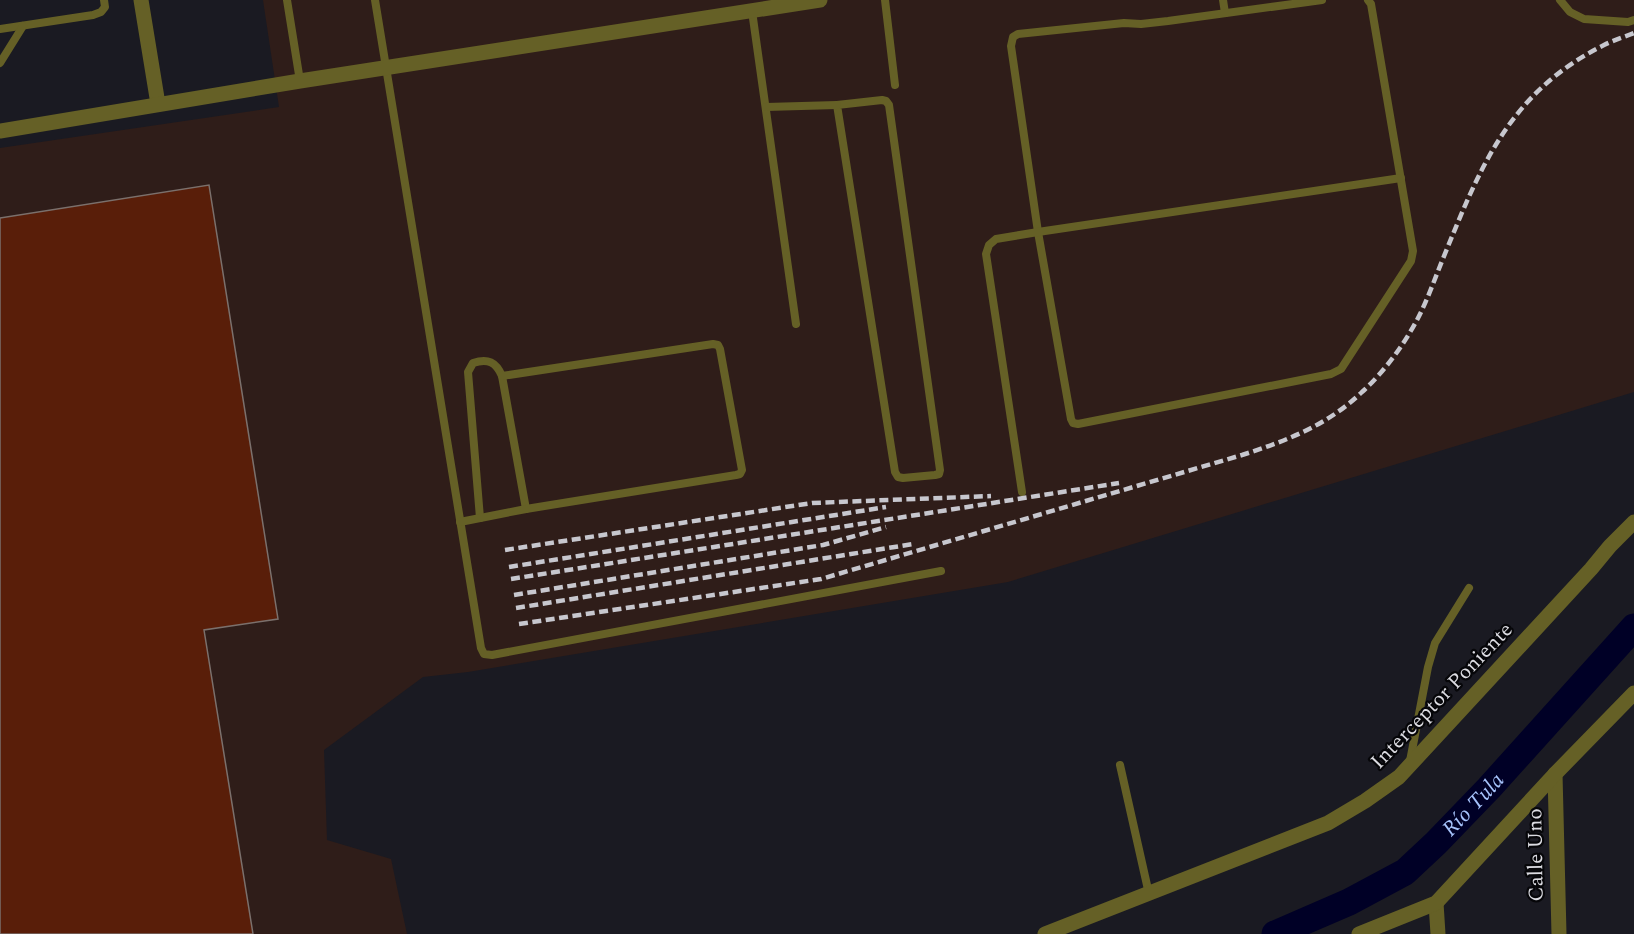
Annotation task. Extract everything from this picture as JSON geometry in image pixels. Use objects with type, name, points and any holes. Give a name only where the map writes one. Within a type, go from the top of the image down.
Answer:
[{"type":"street","points":[[141,0],[158,104]]},
{"type":"street","points":[[0,131],[300,81],[820,0]]},
{"type":"street","name":"Interceptor Poniente","points":[[1045,934],[1328,823],[1365,801],[1399,777],[1634,522]]},
{"type":"street","points":[[1359,934],[1436,903],[1555,774],[1634,693]]},
{"type":"street","name":"Calle Uno","points":[[1555,774],[1559,934]]},
{"type":"street","points":[[1436,903],[1437,934]]},
{"type":"lane","points":[[1,30],[93,15],[101,12],[105,7],[104,0]]},
{"type":"lane","points":[[287,0],[300,81]]},
{"type":"lane","points":[[375,0],[480,648],[484,654],[492,655],[941,571]]},
{"type":"lane","points":[[885,0],[895,85]]},
{"type":"lane","points":[[1223,0],[1225,13]]},
{"type":"lane","points":[[1322,0],[1168,21],[1124,23],[1018,34],[1013,38],[1011,46],[1038,232],[1073,423],[1078,424],[1337,372],[1413,255],[1371,4],[1368,0]]},
{"type":"lane","points":[[1560,0],[1570,12],[1584,19],[1628,22],[1634,20]]},
{"type":"lane","points":[[752,11],[796,324]]},
{"type":"lane","points":[[0,63],[23,26]]},
{"type":"lane","points":[[766,107],[837,105],[882,100],[889,105],[940,470],[935,476],[903,478],[898,477],[895,472],[837,105]]},
{"type":"lane","points":[[1022,492],[986,254],[988,245],[996,239],[1038,232],[1401,178]]},
{"type":"lane","points":[[460,522],[740,474],[742,470],[718,345],[502,376]]},
{"type":"lane","points":[[480,518],[468,372],[473,363],[481,360],[495,364],[502,376],[526,509]]},
{"type":"lane","points":[[1409,765],[1428,667],[1435,643],[1469,588]]},
{"type":"lane","points":[[1120,765],[1149,894]]},
{"type":"shaded area","points":[[263,0],[1634,0],[1634,392],[1008,582],[468,672],[423,677],[324,750],[327,840],[391,859],[407,934],[0,934],[0,148],[279,107]]},
{"type":"building","points":[[209,185],[278,619],[204,630],[253,934],[0,934],[0,218]]},
{"type":"waterway","name":"Río Tula","points":[[1275,934],[1349,902],[1405,872],[1489,788],[1634,627]]},
{"type":"railway","points":[[519,624],[821,579],[1242,455],[1306,431],[1349,404],[1385,367],[1406,339],[1424,306],[1485,164],[1501,136],[1521,110],[1544,86],[1571,64],[1604,45],[1634,33]]},
{"type":"railway","points":[[511,579],[1119,483]]},
{"type":"railway","points":[[505,550],[812,503],[991,496]]},
{"type":"railway","points":[[509,567],[886,507]]},
{"type":"railway","points":[[514,595],[823,545],[886,527]]},
{"type":"railway","points":[[516,608],[913,544]]}]
